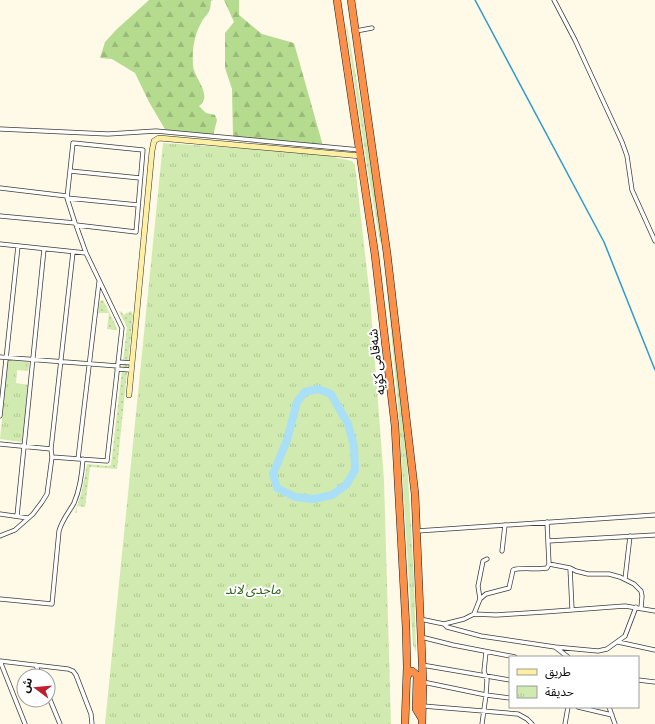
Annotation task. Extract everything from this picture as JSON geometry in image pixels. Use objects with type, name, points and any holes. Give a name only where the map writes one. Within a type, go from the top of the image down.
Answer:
[{"type":"highway","name":"شەقامی کۆیە","points":[[337,0],[375,255],[396,426],[406,650],[405,724]]},
{"type":"highway","name":"شەقامی کۆیە","points":[[352,0],[387,253],[415,494],[423,682],[422,722]]},
{"type":"highway","points":[[340,19],[354,17]]},
{"type":"highway","points":[[375,255],[387,253]]},
{"type":"highway","points":[[406,650],[409,654],[416,655],[419,654],[421,648]]},
{"type":"highway","points":[[406,679],[410,671],[415,672],[417,675],[416,709],[422,722]]},
{"type":"street","points":[[554,0],[575,40],[622,142],[627,156],[632,190],[655,241]]},
{"type":"street","points":[[356,31],[372,28]]},
{"type":"street","points":[[0,129],[108,134],[156,131],[360,153]]},
{"type":"street","points":[[129,395],[152,143],[155,139],[159,138],[360,153]]},
{"type":"street","points":[[0,216],[75,224],[136,232],[143,150],[73,143],[67,197],[75,224],[86,253],[122,328],[107,461],[52,456]]},
{"type":"street","points":[[70,171],[140,178]]},
{"type":"street","points":[[0,188],[67,197],[138,204]]},
{"type":"street","points":[[0,244],[86,253]]},
{"type":"street","points":[[0,416],[18,246]]},
{"type":"street","points":[[17,516],[44,249]]},
{"type":"street","points":[[0,536],[15,530],[37,509],[47,494],[73,252]]},
{"type":"street","points":[[78,459],[99,281]]},
{"type":"street","points":[[0,357],[118,366],[131,370]]},
{"type":"street","points":[[118,366],[132,363]]},
{"type":"street","points":[[0,444],[51,449]]},
{"type":"street","points":[[0,599],[52,604],[59,531],[61,523],[77,495],[81,480],[83,459]]},
{"type":"street","points":[[0,514],[28,518]]},
{"type":"street","points":[[416,531],[655,514]]},
{"type":"street","points":[[480,598],[486,594],[509,588],[513,570],[516,568],[538,570],[547,568],[547,522]]},
{"type":"street","points":[[502,551],[505,525]]},
{"type":"street","points":[[548,541],[655,535]]},
{"type":"street","points":[[625,579],[630,536]]},
{"type":"street","points":[[474,614],[480,598],[478,586],[483,561],[487,559]]},
{"type":"street","points":[[548,564],[570,568],[588,574],[609,574],[625,579],[641,591],[641,608]]},
{"type":"street","points":[[570,568],[572,609]]},
{"type":"street","points":[[444,624],[464,619],[474,614],[496,615],[625,606],[636,606],[655,611]]},
{"type":"street","points":[[420,619],[444,624],[447,627],[481,636],[555,647],[598,651],[607,649],[625,636],[636,606]]},
{"type":"street","points":[[421,636],[453,645],[509,656]]},
{"type":"street","points":[[618,642],[655,650]]},
{"type":"street","points":[[555,647],[567,656]]},
{"type":"street","points":[[591,656],[592,651]]},
{"type":"street","points":[[482,724],[486,695],[486,677],[484,670],[486,652]]},
{"type":"street","points":[[25,724],[0,660],[68,669],[74,672],[91,714],[92,724]]},
{"type":"street","points":[[422,665],[509,680]]},
{"type":"street","points":[[639,680],[655,682]]},
{"type":"street","points":[[423,682],[486,695],[509,698]]},
{"type":"street","points":[[423,706],[518,714],[532,724]]},
{"type":"street","points":[[53,708],[60,724]]},
{"type":"street","points":[[565,724],[568,708]]},
{"type":"street","points":[[582,708],[612,715]]},
{"type":"street","points":[[609,708],[615,724]]},
{"type":"green space","points":[[149,0],[213,0],[211,1],[209,12],[201,23],[197,33],[193,49],[193,65],[204,92],[203,102],[199,106],[206,113],[215,115],[217,120],[213,136],[166,131],[149,102],[135,73],[112,59],[100,58],[105,42]]},
{"type":"green space","points":[[224,0],[239,0],[239,15],[262,34],[294,43],[323,146],[233,137],[232,89],[225,68],[225,33],[234,22]]},
{"type":"green space","points":[[346,26],[370,160],[382,241],[380,242],[367,166]]},
{"type":"green space","name":"ماجدی لاند","points":[[163,143],[314,153],[352,161],[355,165],[370,298],[384,480],[391,724],[105,724]]},
{"type":"green space","points":[[385,267],[403,392],[414,579],[416,652],[413,645],[398,404]]},
{"type":"green space","points":[[103,300],[117,330],[107,329],[109,313],[98,313],[100,301]]},
{"type":"green space","points":[[119,311],[122,312],[123,315],[131,311],[133,315],[117,469],[90,467],[85,507],[77,506],[82,491],[87,464],[111,465],[127,327]]},
{"type":"green space","points":[[8,360],[29,362],[28,371],[17,370],[16,383],[28,385],[22,442],[0,439]]},
{"type":"waterway","points":[[475,0],[604,242],[655,370]]},
{"type":"waterway","points":[[318,389],[331,394],[348,424],[354,446],[355,470],[346,485],[332,495],[314,499],[295,497],[277,488],[273,474],[287,440],[297,402],[305,392],[318,389]]}]
